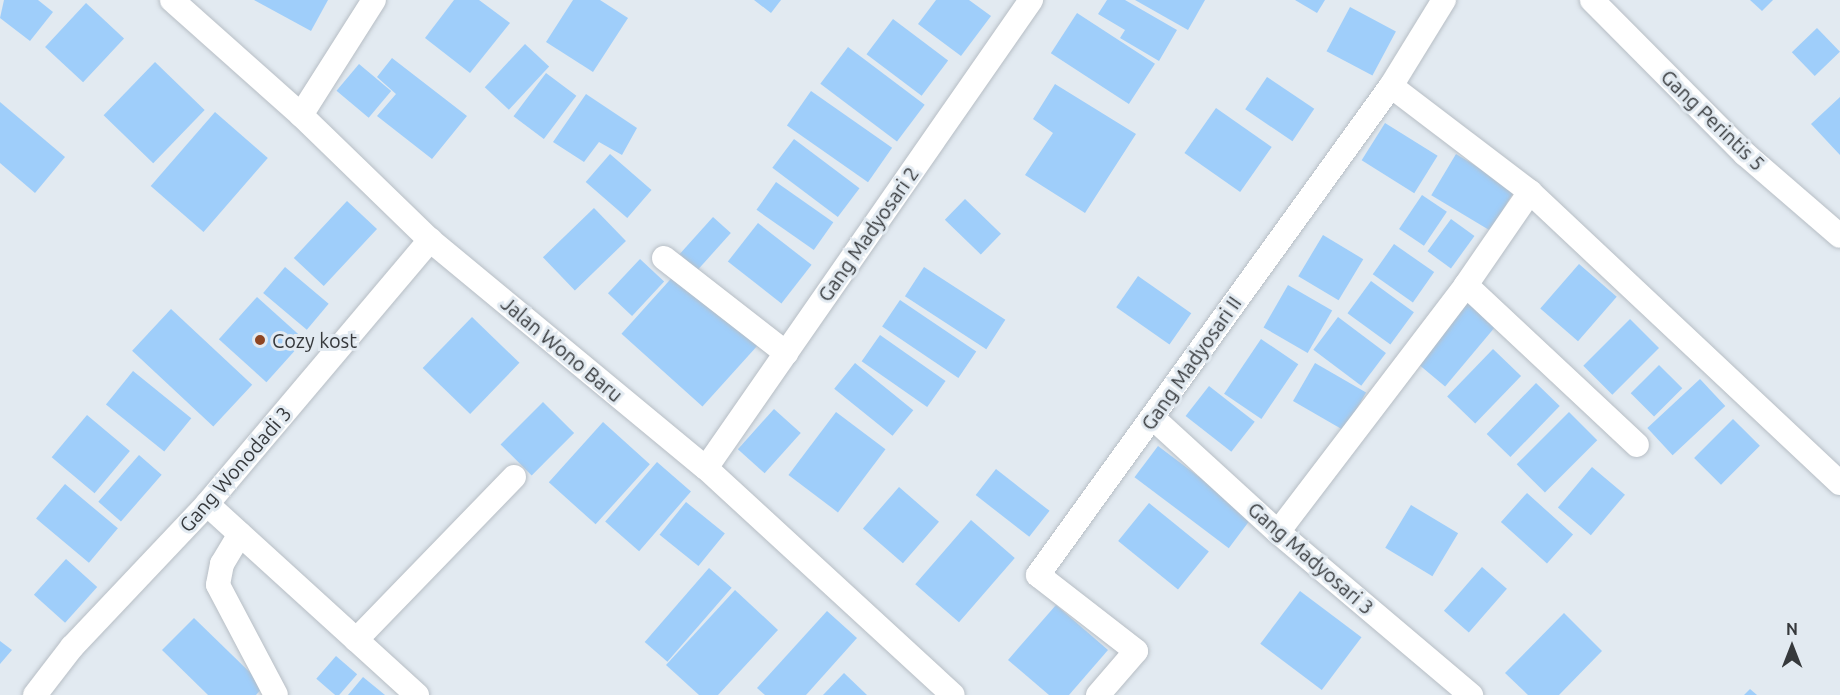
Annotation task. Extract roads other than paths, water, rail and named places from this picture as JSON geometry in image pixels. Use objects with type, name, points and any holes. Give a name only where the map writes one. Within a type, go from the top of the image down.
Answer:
[{"type":"street","name":"Jalan Wono Baru","points":[[172,0],[301,115],[430,240],[706,468],[953,695]]},
{"type":"street","points":[[301,115],[374,0]]},
{"type":"street","name":"Gang Madyosari 2","points":[[706,468],[1031,0]]},
{"type":"street","name":"Gang Madyosari II","points":[[1098,695],[1136,651],[1038,575],[1391,86],[1444,0]]},
{"type":"street","name":"Gang Perintis 5","points":[[1592,0],[1744,154],[1840,236]]},
{"type":"street","points":[[1391,86],[1530,192],[1840,483]]},
{"type":"street","points":[[1278,532],[1466,285],[1530,192]]},
{"type":"street","name":"Gang Wonodadi 3","points":[[35,695],[72,647],[207,504],[430,240]]},
{"type":"street","points":[[664,258],[786,353]]},
{"type":"street","points":[[1466,285],[1637,445]]},
{"type":"street","name":"Gang Madyosari 3","points":[[1153,418],[1278,532],[1471,695]]},
{"type":"street","points":[[356,640],[514,477]]},
{"type":"street","points":[[207,504],[417,695]]},
{"type":"street","points":[[240,534],[222,564],[218,585],[276,695]]},
{"type":"place","name":"Cozy kost","points":[[260,340]]}]
